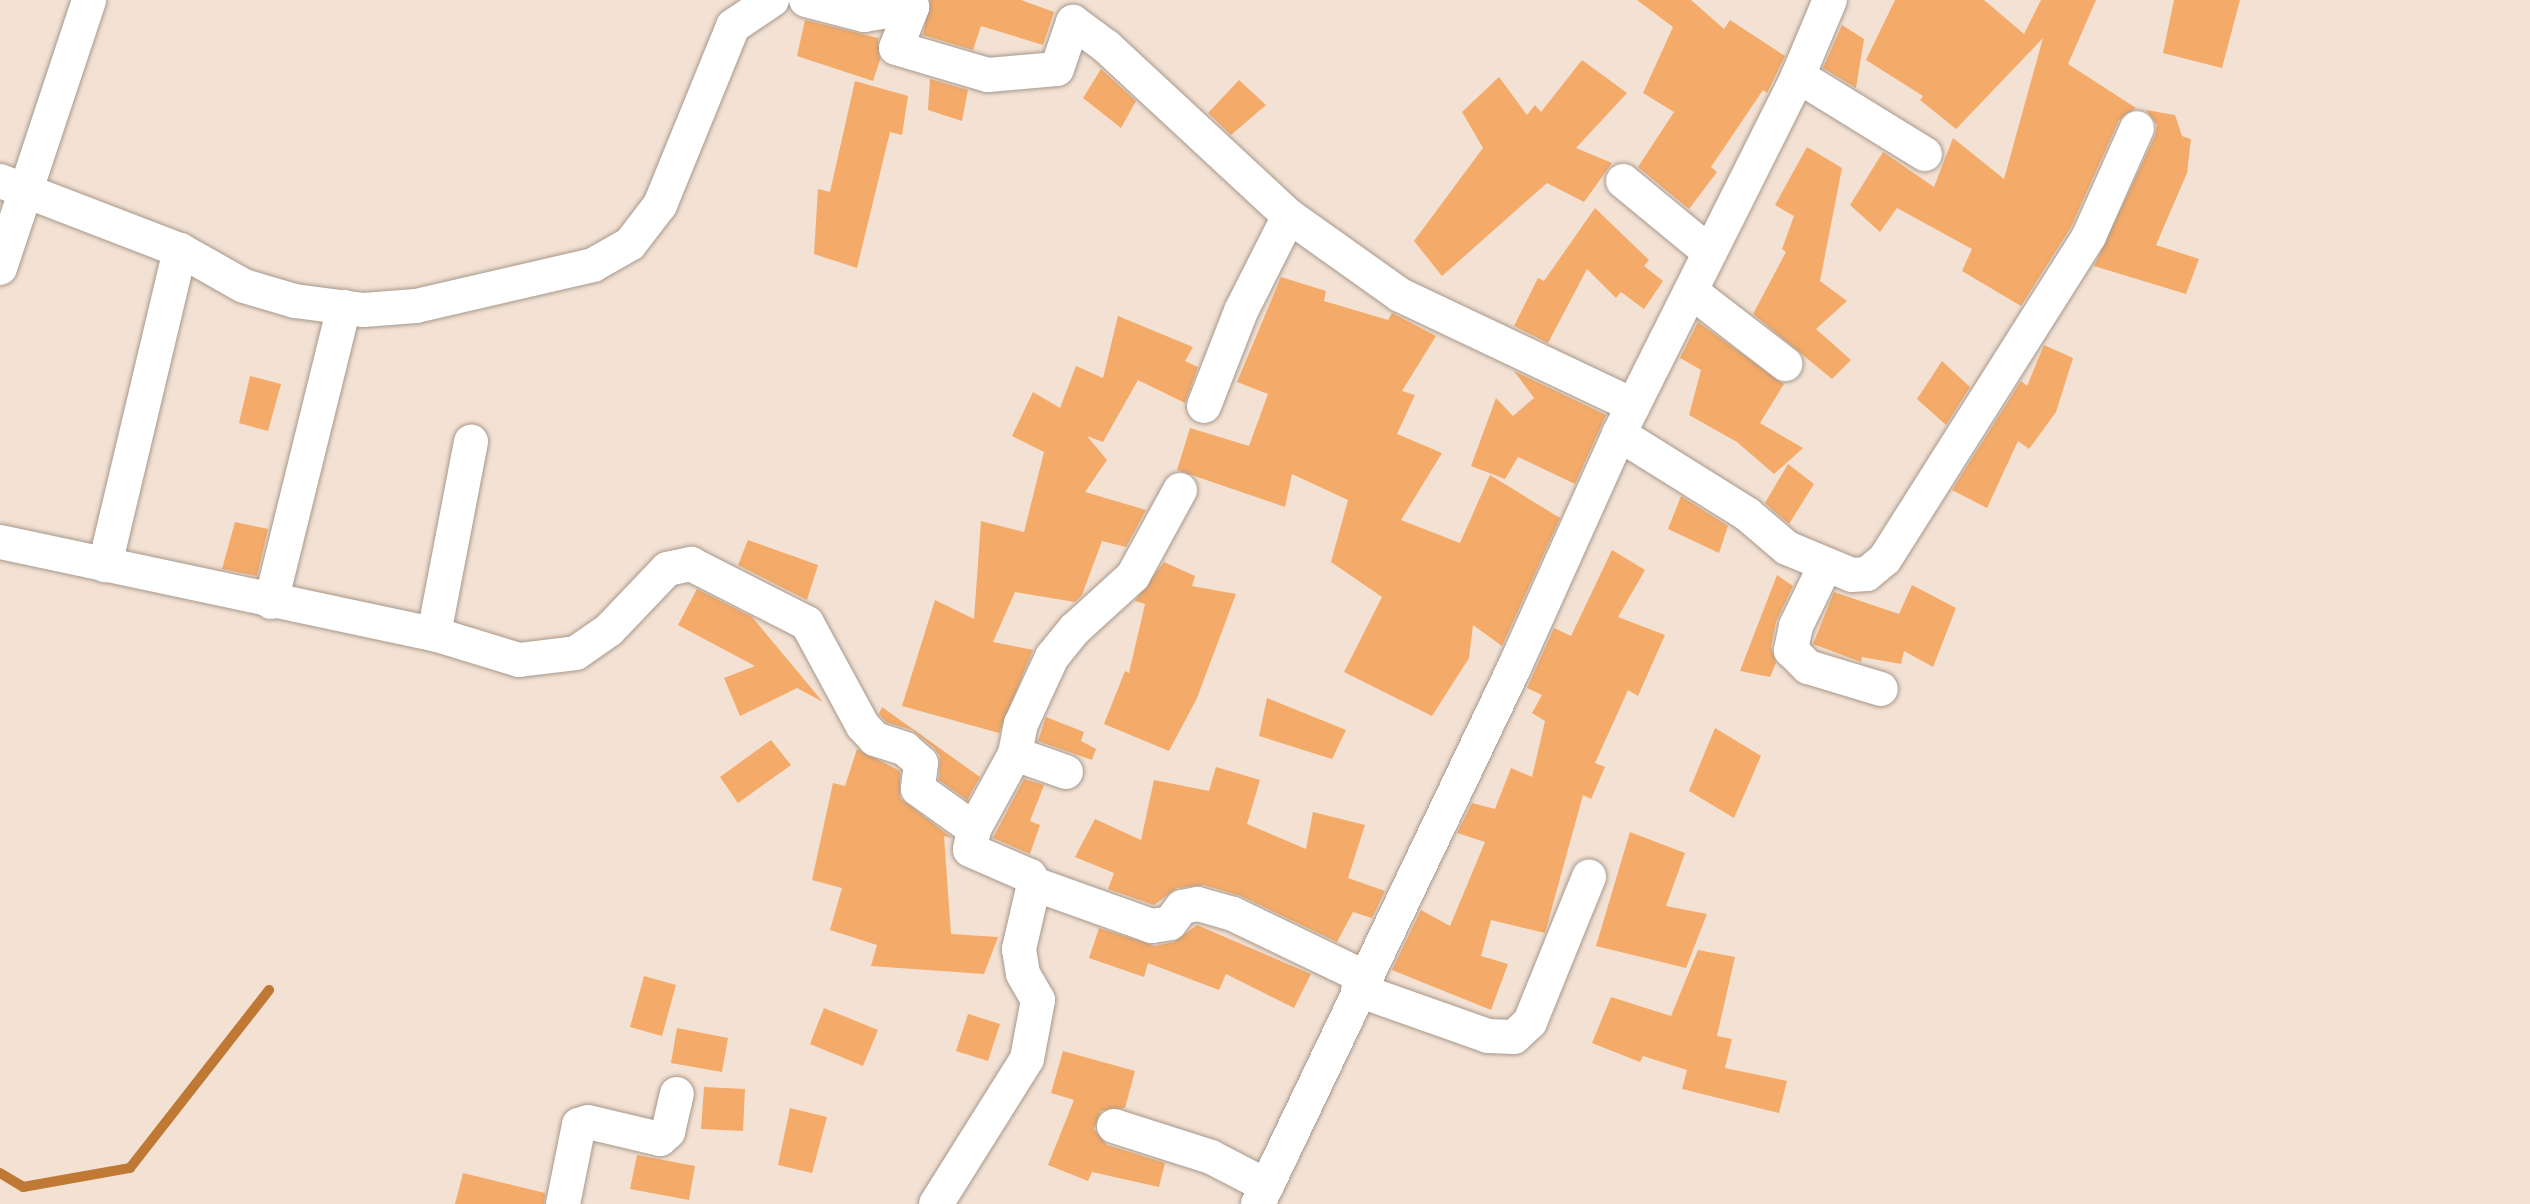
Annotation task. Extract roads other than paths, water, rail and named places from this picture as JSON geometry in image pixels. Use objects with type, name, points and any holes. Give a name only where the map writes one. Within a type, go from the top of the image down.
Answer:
[{"type":"street","points":[[0,268],[13,185],[89,0]]},
{"type":"street","points":[[13,185],[166,245],[244,286],[295,301],[344,307],[416,306],[521,284],[593,265],[630,244],[660,205],[733,26],[772,0]]},
{"type":"street","points":[[806,0],[864,15],[912,7],[896,48],[988,75],[1057,69],[1073,22],[1107,47],[1289,216],[1400,295],[1626,419],[1787,548],[1825,566],[1867,574],[1885,559],[2089,236],[2137,128]]},
{"type":"street","points":[[1114,1126],[1211,1157],[1263,1195],[1514,668],[1626,419],[1798,76],[1830,0]]},
{"type":"street","points":[[1798,76],[1925,154]]},
{"type":"street","points":[[1623,181],[1709,252]]},
{"type":"street","points":[[1204,406],[1241,311],[1289,216]]},
{"type":"street","points":[[105,565],[166,245]]},
{"type":"street","points":[[1692,292],[1785,364]]},
{"type":"street","points":[[271,602],[344,307]]},
{"type":"street","points":[[434,634],[471,442]]},
{"type":"street","points":[[936,1204],[1027,1059],[1038,1000],[1023,974],[1019,949],[1034,884],[1030,876],[970,850],[974,829],[1015,754],[1021,724],[1052,657],[1075,629],[1133,576],[1180,490]]},
{"type":"street","points":[[0,542],[271,602],[434,634],[519,660],[576,653],[609,630],[667,569],[691,564],[807,623],[875,739],[905,749],[921,763],[918,789],[974,829]]},
{"type":"street","points":[[1825,566],[1796,626],[1791,650],[1808,667],[1881,689]]},
{"type":"street","points":[[1015,754],[1066,772]]},
{"type":"street","points":[[1034,884],[1152,926],[1170,923],[1182,907],[1198,904],[1233,914],[1361,984],[1488,1036],[1514,1037],[1530,1022],[1589,877]]},
{"type":"street","points":[[563,1204],[579,1125],[588,1122],[660,1139],[668,1132],[677,1094]]},
{"type":"waterway","points":[[0,1173],[23,1187],[130,1168],[269,990]]}]
